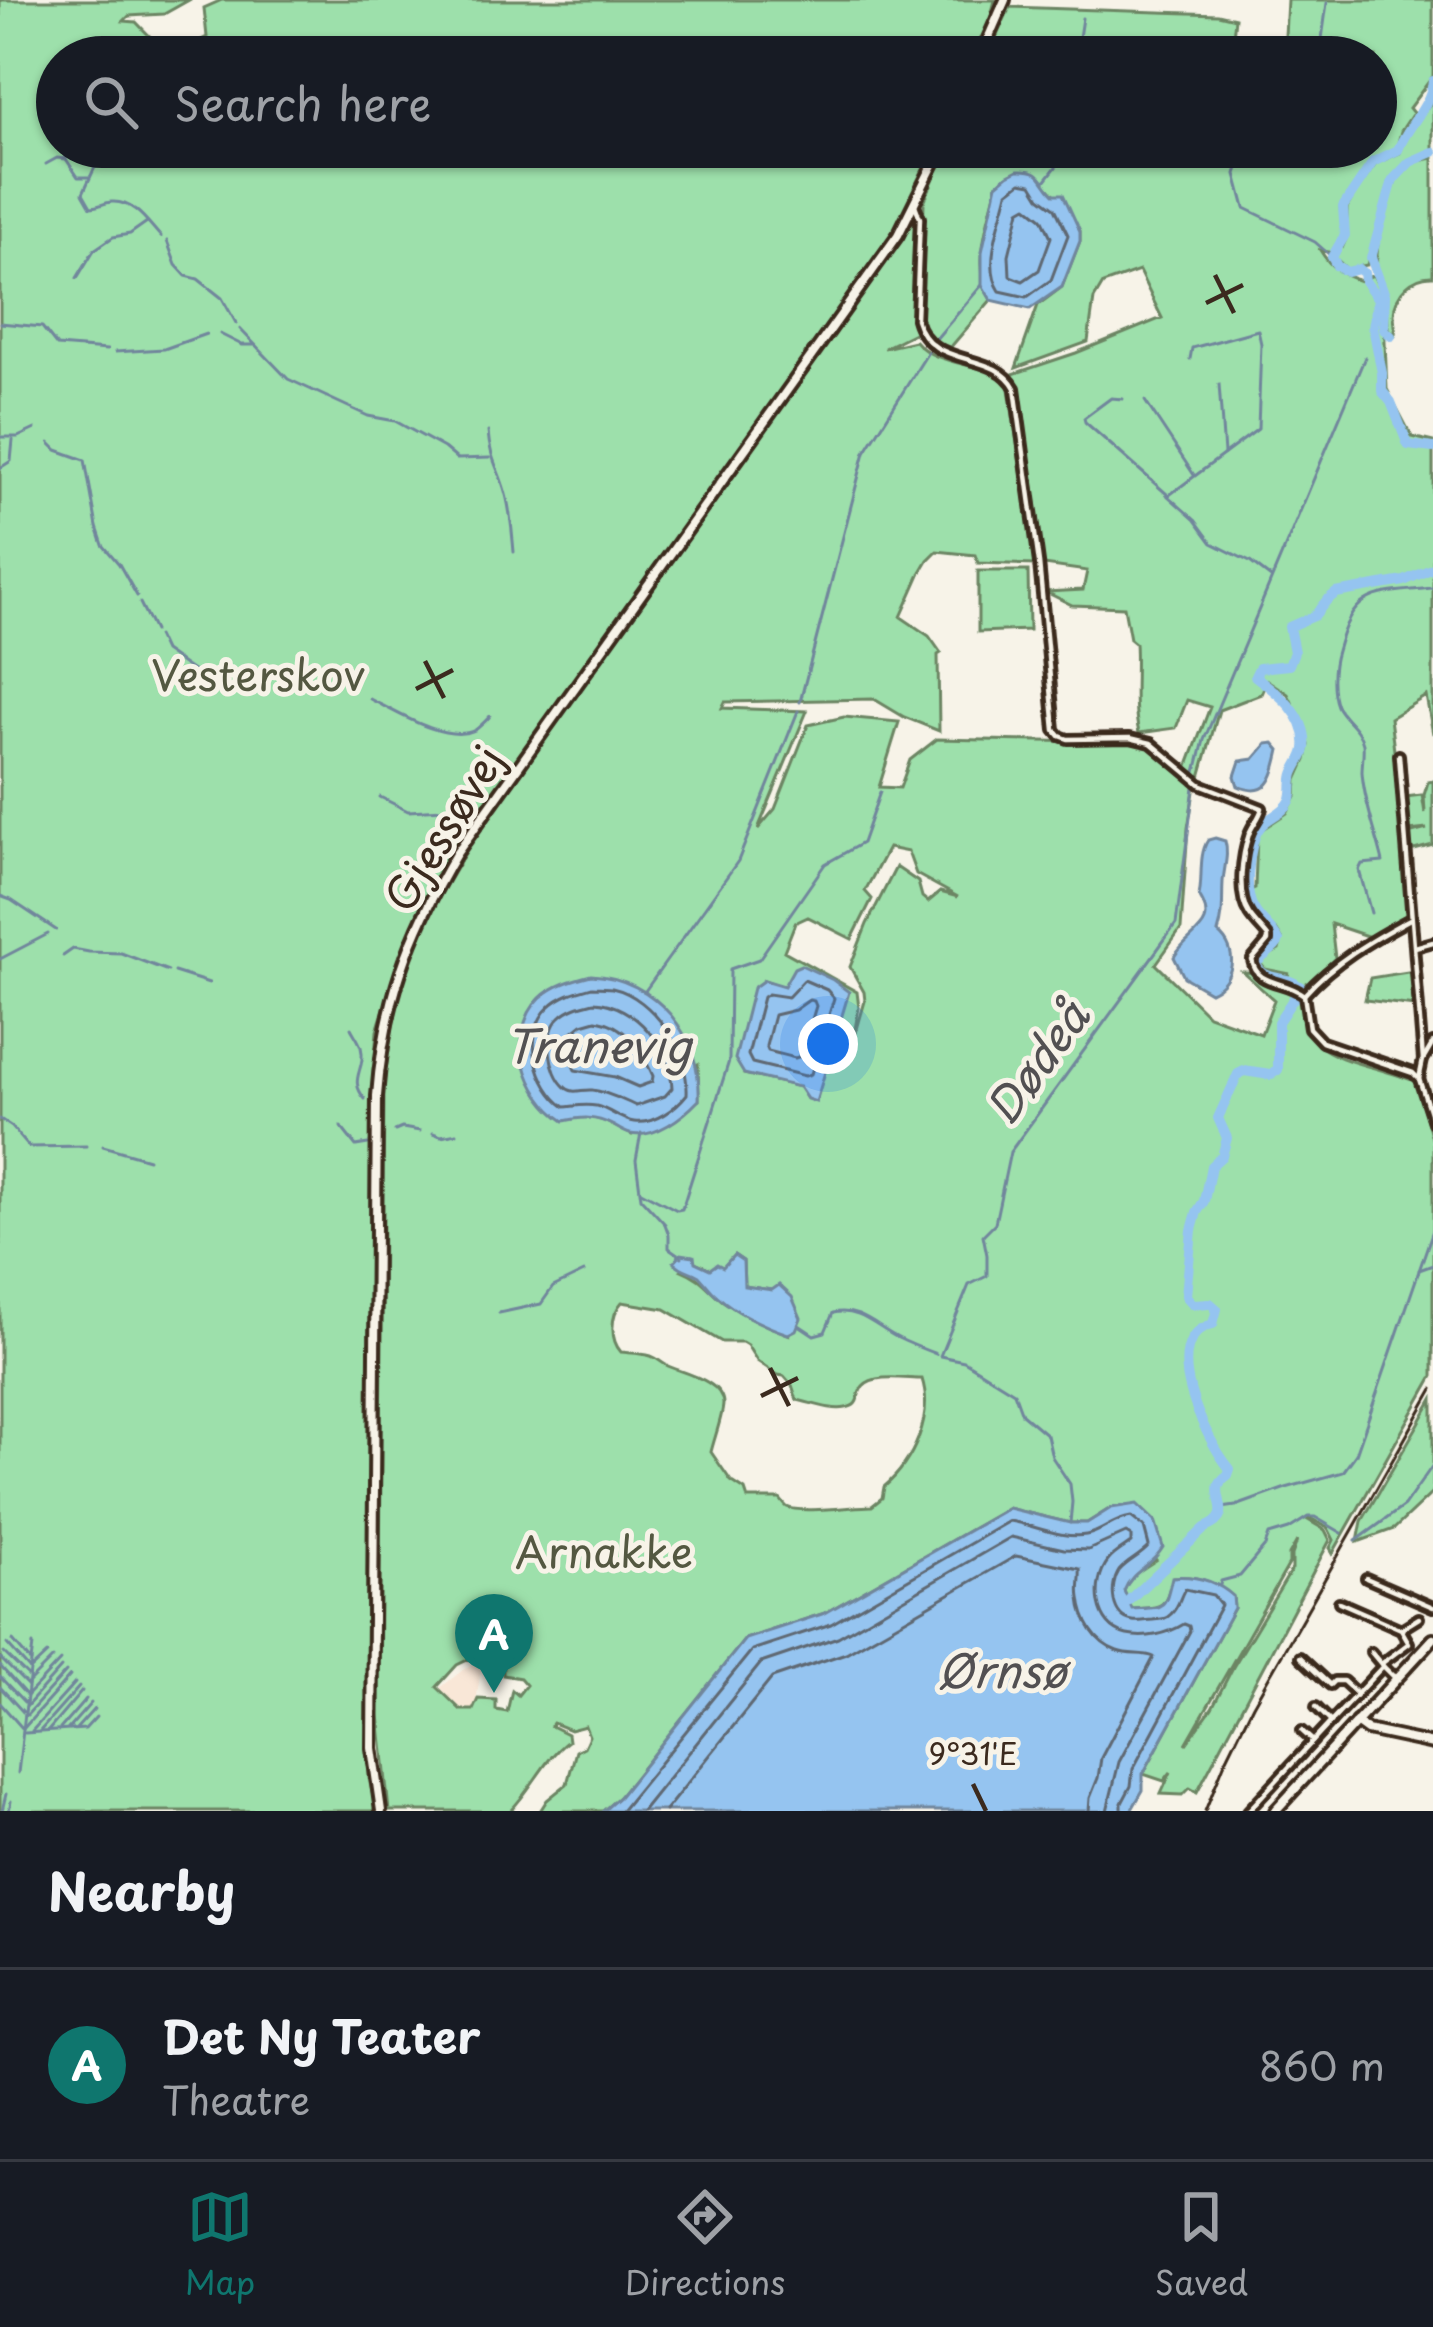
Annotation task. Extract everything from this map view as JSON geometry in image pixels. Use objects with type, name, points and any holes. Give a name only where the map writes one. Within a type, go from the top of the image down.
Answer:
[{"type":"street","points":[[989,36],[1005,0]]},
{"type":"street","name":"Gjessøvej","points":[[381,1811],[372,1748],[377,1096],[386,1024],[403,961],[433,892],[456,854],[833,328],[915,206],[932,168]]},
{"type":"street","points":[[915,206],[920,218],[916,319],[922,334],[944,352],[1003,372],[1015,388],[1039,562],[1055,730],[1068,739],[1130,738],[1151,743],[1200,784],[1262,808],[1245,853],[1242,891],[1245,907],[1268,941],[1254,955],[1255,974],[1304,995],[1309,1028],[1322,1042],[1409,1071],[1419,1079]]},
{"type":"street","points":[[1399,755],[1423,1060],[1419,1079],[1433,1122]]},
{"type":"street","points":[[1304,995],[1354,950],[1413,918]]},
{"type":"street","points":[[1415,947],[1433,942]]},
{"type":"street","points":[[1423,1060],[1433,1043]]},
{"type":"street","points":[[1366,1578],[1433,1606]]},
{"type":"street","points":[[1248,1811],[1382,1665],[1409,1643],[1402,1629],[1339,1602]]},
{"type":"street","points":[[1402,1629],[1419,1618]]},
{"type":"street","points":[[1275,1811],[1433,1640]]},
{"type":"street","points":[[1371,1652],[1396,1679]]},
{"type":"street","points":[[1300,1657],[1330,1684],[1343,1681],[1356,1694]]},
{"type":"street","points":[[1316,1707],[1331,1722]]},
{"type":"street","points":[[1357,1723],[1367,1730],[1433,1744]]},
{"type":"street","points":[[1302,1731],[1313,1741]]},
{"type":"street","points":[[1279,1778],[1293,1792]]},
{"type":"shaded area","points":[[484,1659],[490,1662],[482,1662],[475,1709],[456,1709],[421,1726],[439,1689]]},
{"type":"green space","name":"Vesterskov","points":[[0,0],[189,0],[164,14],[129,16],[124,21],[136,22],[150,36],[36,36],[36,168],[924,168],[882,253],[484,805],[434,881],[400,958],[377,1031],[372,1096],[369,1778],[376,1811],[0,1811]]},
{"type":"green space","name":"Vesterskov","points":[[222,0],[995,0],[986,36],[207,36],[204,8]]},
{"type":"green space","points":[[1287,0],[1433,0],[1433,76],[1409,108],[1413,113],[1397,146],[1397,36],[1285,36]]},
{"type":"green space","points":[[1010,7],[1235,18],[1233,36],[997,36]]},
{"type":"green space","name":"Arnakke","points":[[1433,100],[1433,149],[1409,160],[1390,180],[1367,265],[1347,269],[1320,250],[1348,276],[1361,281],[1373,275],[1383,295],[1387,389],[1412,437],[1433,442],[1433,734],[1426,696],[1390,718],[1410,916],[1376,939],[1331,924],[1335,958],[1306,983],[1302,1009],[1306,1029],[1332,1054],[1416,1082],[1433,1142],[1433,1376],[1333,1553],[1328,1528],[1308,1520],[1325,1530],[1330,1540],[1197,1792],[1190,1788],[1183,1795],[1161,1794],[1171,1772],[1164,1781],[1143,1774],[1234,1608],[1233,1597],[1205,1580],[1173,1577],[1162,1604],[1132,1609],[1124,1591],[1130,1577],[1156,1560],[1111,1508],[1087,1523],[1070,1523],[1008,1508],[825,1613],[745,1639],[603,1811],[540,1811],[567,1784],[576,1751],[589,1736],[585,1726],[570,1730],[553,1723],[567,1734],[568,1741],[510,1811],[389,1811],[379,1715],[384,1083],[406,973],[432,911],[478,832],[915,219],[916,332],[884,348],[915,341],[935,355],[1008,382],[1035,565],[978,563],[975,555],[937,551],[921,572],[901,617],[929,636],[941,653],[939,731],[874,699],[725,702],[722,708],[807,711],[758,829],[775,809],[808,725],[844,717],[899,722],[879,787],[900,788],[910,760],[937,739],[1136,743],[1154,749],[1195,785],[1181,929],[1156,964],[1208,1015],[1261,1034],[1274,1000],[1243,972],[1290,974],[1265,969],[1260,963],[1279,950],[1282,939],[1257,914],[1250,890],[1255,888],[1257,836],[1287,813],[1309,745],[1288,694],[1267,680],[1261,694],[1219,710],[1200,777],[1187,768],[1210,707],[1187,700],[1176,728],[1139,733],[1135,643],[1130,639],[1124,607],[1072,605],[1046,592],[1083,590],[1087,571],[1044,565],[1013,374],[1162,318],[1139,271],[1103,284],[1094,299],[1088,342],[1016,368],[1038,305],[1062,287],[1080,231],[1049,188],[997,184],[982,258],[991,300],[949,349],[928,336],[921,320],[924,202],[938,168],[1366,168],[1340,207],[1344,244],[1347,208],[1354,195],[1373,168],[1397,168],[1405,136]],"holes":[[[888,848],[908,852],[916,874],[958,897],[940,892],[928,902],[918,882],[896,867],[850,967],[865,1001],[850,1054],[859,1008],[857,992],[784,951],[795,923],[808,917],[852,939],[872,899],[865,891]],[[764,980],[784,987],[807,1099],[800,1087],[744,1074]],[[698,1064],[699,1100],[632,1135],[587,1116]],[[734,1255],[743,1261],[744,1286],[772,1290],[788,1334],[738,1311],[682,1270],[695,1262],[723,1268]],[[622,1302],[665,1309],[722,1342],[742,1342],[757,1361],[784,1376],[797,1400],[840,1409],[851,1407],[863,1386],[875,1379],[922,1379],[923,1423],[912,1452],[872,1506],[803,1510],[787,1507],[780,1499],[748,1499],[711,1452],[723,1409],[717,1389],[651,1356],[621,1352],[613,1334]],[[1297,1541],[1292,1569],[1186,1744],[1289,1564]],[[480,1654],[503,1658],[503,1675],[520,1678],[526,1685],[518,1695],[512,1690],[507,1712],[496,1710],[496,1700],[478,1699],[473,1710],[461,1710],[437,1687],[457,1665]]]},
{"type":"green space","points":[[1433,158],[1433,276],[1419,278],[1402,292],[1395,306],[1395,334],[1388,328],[1387,293],[1376,270],[1379,228],[1397,179],[1414,162]]},
{"type":"green space","points":[[978,571],[1028,571],[1029,630],[978,632]]},
{"type":"green space","points":[[1433,781],[1433,845],[1414,850],[1408,834],[1427,829],[1409,831],[1405,797],[1422,795],[1425,813],[1424,795],[1428,782]]},
{"type":"green space","points":[[1414,971],[1415,1006],[1365,1000],[1370,978]]},
{"type":"green space","points":[[1433,1399],[1433,1492],[1394,1529],[1358,1542],[1362,1521]]},
{"type":"water","points":[[1018,170],[1037,173],[1054,194],[1063,194],[1080,231],[1062,287],[1030,309],[991,300],[982,285],[982,252],[997,184]]},
{"type":"water","points":[[1274,743],[1280,750],[1269,783],[1257,790],[1238,786],[1235,776],[1240,761],[1254,759]]},
{"type":"water","points":[[1215,838],[1226,846],[1218,933],[1229,948],[1231,965],[1225,981],[1210,992],[1184,977],[1174,957],[1204,923],[1205,907],[1199,896],[1202,860],[1208,840]]},
{"type":"water","points":[[801,965],[849,992],[816,1102],[807,1099],[799,1087],[744,1074],[735,1059],[753,988],[764,980],[784,986]]},
{"type":"water","name":"Tranevig","points":[[591,975],[636,987],[655,999],[683,1033],[693,1054],[699,1100],[659,1130],[639,1135],[594,1119],[564,1121],[531,1081],[522,1046],[529,1013],[551,990]]},
{"type":"water","points":[[681,1254],[694,1256],[695,1262],[710,1269],[717,1264],[723,1267],[734,1255],[743,1261],[744,1286],[772,1290],[779,1285],[792,1297],[801,1318],[796,1330],[788,1334],[729,1305],[699,1276],[674,1262]]},
{"type":"water","name":"Ørnsø","points":[[1137,1504],[1155,1521],[1163,1547],[1124,1591],[1132,1609],[1162,1605],[1172,1577],[1220,1586],[1233,1596],[1234,1608],[1143,1774],[1143,1790],[1131,1811],[603,1811],[745,1639],[825,1613],[1008,1508],[1087,1523],[1111,1508]]},
{"type":"waterway","points":[[1322,36],[1327,3]]},
{"type":"waterway","points":[[1079,36],[1082,18]]},
{"type":"waterway","points":[[1397,150],[1428,99],[1433,81]]},
{"type":"waterway","points":[[1391,336],[1384,329],[1385,295],[1371,258],[1393,180],[1410,162],[1433,152]]},
{"type":"waterway","points":[[72,168],[78,177],[90,177]]},
{"type":"waterway","points":[[95,168],[83,193],[91,207],[111,202],[127,205],[161,237]]},
{"type":"waterway","points":[[1045,181],[1055,168]]},
{"type":"waterway","points":[[1238,168],[1245,208],[1315,242],[1332,257]]},
{"type":"waterway","points":[[1369,168],[1343,207],[1345,235],[1332,257],[1347,272],[1359,269],[1364,273],[1378,299],[1373,327],[1382,391],[1408,445],[1433,448]]},
{"type":"waterway","points":[[77,278],[94,250],[147,222]]},
{"type":"waterway","points":[[167,241],[176,265],[222,298],[236,323]]},
{"type":"waterway","points":[[935,340],[982,285]]},
{"type":"waterway","points":[[0,323],[42,327],[57,346],[107,350]]},
{"type":"waterway","points":[[240,329],[288,379],[368,416],[395,421],[457,459],[490,458]]},
{"type":"waterway","points":[[1190,359],[1192,348],[1258,330],[1258,429],[1168,496],[1212,543],[1271,578]]},
{"type":"waterway","points":[[115,352],[164,349],[206,334]]},
{"type":"waterway","points":[[220,334],[242,345],[255,345]]},
{"type":"waterway","points":[[800,702],[865,452],[930,349]]},
{"type":"waterway","points":[[1196,772],[1204,740],[1365,357]]},
{"type":"waterway","points":[[1219,384],[1224,454]]},
{"type":"waterway","points":[[1123,399],[1111,398],[1084,418],[1085,422],[1168,495]]},
{"type":"waterway","points":[[1145,401],[1194,475]]},
{"type":"waterway","points":[[0,437],[18,437],[35,429]]},
{"type":"waterway","points":[[488,432],[509,506],[514,552]]},
{"type":"waterway","points":[[0,468],[11,461],[13,440]]},
{"type":"waterway","points":[[50,443],[85,460],[103,545],[137,596]]},
{"type":"waterway","points":[[1127,1602],[1220,1516],[1218,1488],[1230,1469],[1199,1414],[1187,1369],[1188,1349],[1196,1333],[1213,1324],[1217,1309],[1210,1303],[1193,1304],[1186,1296],[1192,1230],[1211,1166],[1222,1156],[1227,1138],[1218,1118],[1238,1074],[1270,1075],[1278,1070],[1278,1022],[1301,987],[1264,974],[1256,964],[1279,941],[1251,903],[1252,848],[1262,825],[1290,801],[1305,737],[1297,716],[1255,676],[1259,668],[1289,665],[1294,652],[1289,627],[1314,616],[1336,593],[1404,581],[1433,568]]},
{"type":"waterway","points":[[1371,913],[1359,870],[1362,864],[1383,862],[1363,783],[1363,744],[1335,700],[1335,657],[1351,615],[1360,605],[1382,594],[1433,588]]},
{"type":"waterway","points":[[140,603],[154,631]]},
{"type":"waterway","points":[[157,636],[164,651],[204,679]]},
{"type":"waterway","points":[[370,699],[421,725],[450,733],[475,730],[490,716]]},
{"type":"waterway","points":[[645,991],[738,861],[798,711]]},
{"type":"waterway","name":"Dødeå","points":[[1070,1523],[1070,1484],[1052,1457],[1047,1435],[1022,1414],[1014,1392],[964,1361],[940,1356],[969,1285],[987,1276],[983,1235],[995,1223],[1010,1152],[1176,924],[1194,787]]},
{"type":"waterway","points":[[641,1191],[682,1209],[729,1061],[730,969],[759,959],[825,864],[862,843],[880,792]]},
{"type":"waterway","points":[[380,797],[408,811],[444,809]]},
{"type":"waterway","points":[[0,896],[56,930]]},
{"type":"waterway","points":[[0,959],[48,934]]},
{"type":"waterway","points":[[63,956],[73,949],[121,953],[168,971]]},
{"type":"waterway","points":[[174,972],[209,983]]},
{"type":"waterway","points":[[351,1028],[361,1047],[357,1079],[365,1099]]},
{"type":"waterway","points":[[0,1119],[29,1147],[86,1146]]},
{"type":"waterway","points":[[341,1127],[356,1146],[368,1144]]},
{"type":"waterway","points":[[395,1131],[420,1131]]},
{"type":"waterway","points":[[433,1133],[457,1133]]},
{"type":"waterway","points":[[641,1133],[636,1160],[641,1198],[665,1224],[669,1248],[682,1257]]},
{"type":"waterway","points":[[103,1146],[148,1159]]},
{"type":"waterway","points":[[1222,1508],[1343,1472],[1356,1454],[1433,1230]]},
{"type":"waterway","points":[[1419,1270],[1433,1265]]},
{"type":"waterway","points":[[499,1313],[541,1304],[553,1287],[584,1272]]},
{"type":"waterway","points":[[799,1325],[814,1335],[825,1332],[833,1313],[851,1313],[936,1354]]},
{"type":"waterway","points":[[1356,1541],[1404,1506],[1433,1465]]},
{"type":"waterway","points":[[1220,1585],[1240,1576],[1269,1535],[1308,1517],[1342,1533]]},
{"type":"waterway","points":[[13,1641],[31,1662]]},
{"type":"waterway","points":[[7,1644],[30,1670],[47,1654]]},
{"type":"waterway","points":[[18,1773],[33,1645]]},
{"type":"waterway","points":[[4,1653],[29,1677]]},
{"type":"waterway","points":[[0,1658],[28,1686]]},
{"type":"waterway","points":[[29,1682],[53,1658]]},
{"type":"waterway","points":[[0,1666],[27,1696],[60,1661]]},
{"type":"waterway","points":[[26,1707],[61,1668]]},
{"type":"waterway","points":[[27,1715],[66,1672]]},
{"type":"waterway","points":[[0,1703],[23,1729],[70,1676]]},
{"type":"waterway","points":[[0,1677],[24,1702]]},
{"type":"waterway","points":[[32,1731],[75,1683]]},
{"type":"waterway","points":[[0,1687],[23,1712]]},
{"type":"waterway","points":[[40,1731],[79,1687]]},
{"type":"waterway","points":[[48,1731],[82,1691]]},
{"type":"waterway","points":[[60,1729],[86,1699]]},
{"type":"waterway","points":[[68,1729],[91,1703]]},
{"type":"waterway","points":[[76,1729],[94,1709]]},
{"type":"waterway","points":[[25,1733],[85,1729],[96,1717]]},
{"type":"waterway","points":[[2,1811],[6,1794]]},
{"type":"waterway","points":[[9,1811],[11,1801]]},
{"type":"railway","points":[[1205,1811],[1253,1705],[1433,1389]]},
{"type":"place","name":"Det Ny Teater","points":[[494,1693]]}]
